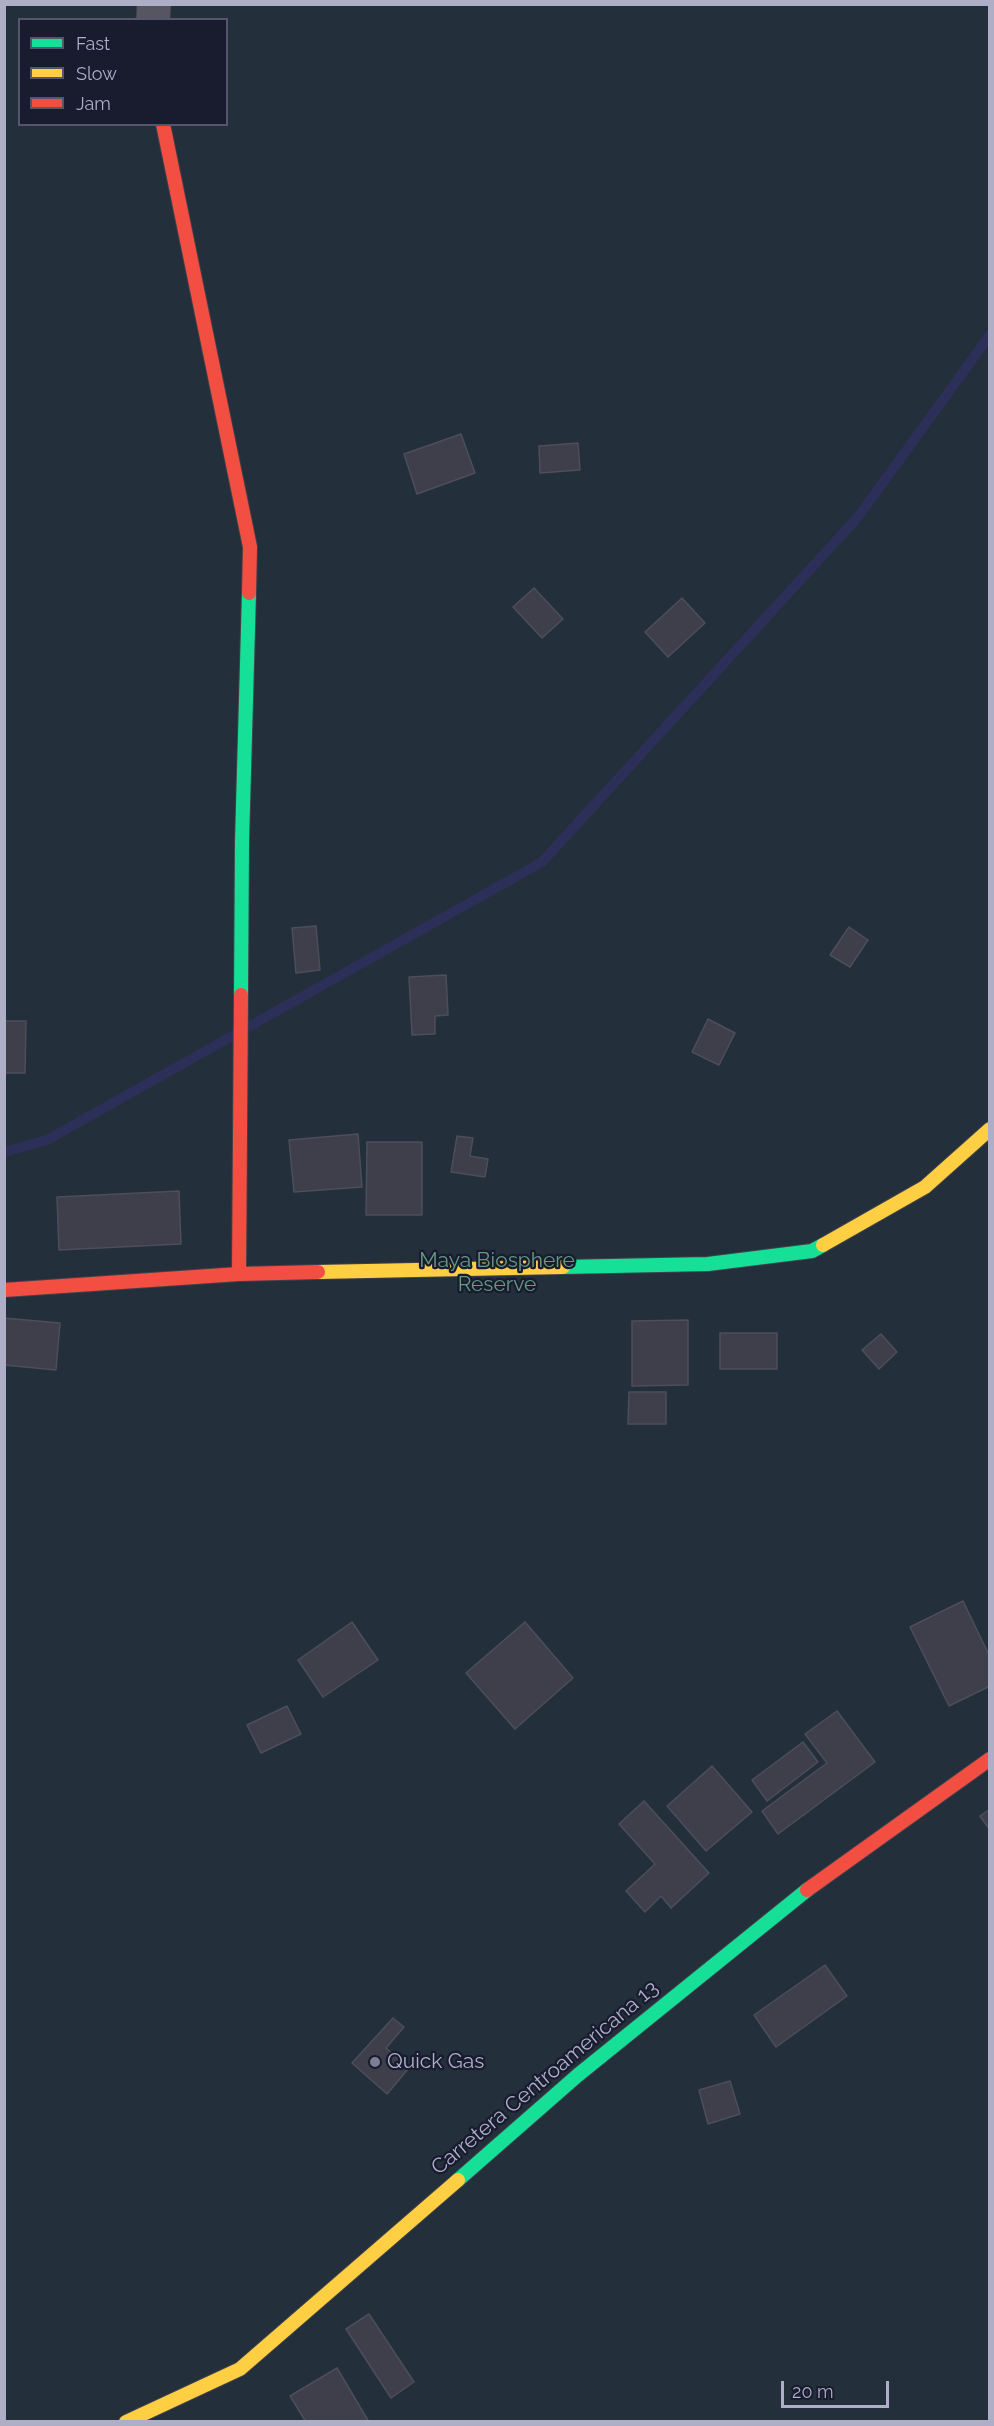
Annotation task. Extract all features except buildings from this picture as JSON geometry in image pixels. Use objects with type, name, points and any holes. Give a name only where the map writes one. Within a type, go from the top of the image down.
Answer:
[{"type":"main road","points":[[163,126],[250,547],[242,842],[239,1274]]},
{"type":"main road","points":[[4,1290],[239,1274],[708,1264],[812,1251],[925,1187],[990,1129]]},
{"type":"main road","name":"Carretera Centroamericana 13","points":[[126,2421],[240,2369],[578,2075],[822,1878],[990,1759]]},
{"type":"green space","name":"Maya Biosphere Reserve","points":[[4,5],[989,5],[989,2421],[5,2421]]},
{"type":"waterway","points":[[4,1152],[47,1140],[542,862],[858,517],[990,335]]},
{"type":"traffic: fast","points":[[241,995],[242,842],[249,593]]},
{"type":"traffic: fast","points":[[563,1267],[708,1264],[812,1251],[823,1245]]},
{"type":"traffic: fast","points":[[458,2180],[578,2075],[807,1890]]},
{"type":"traffic: slow","points":[[823,1245],[925,1187],[990,1129]]},
{"type":"traffic: slow","points":[[318,1272],[563,1267]]},
{"type":"traffic: slow","points":[[126,2422],[240,2369],[458,2180]]},
{"type":"traffic: jam","points":[[163,126],[250,547],[249,593]]},
{"type":"traffic: jam","points":[[239,1274],[241,995]]},
{"type":"traffic: jam","points":[[4,1290],[239,1274],[318,1272]]},
{"type":"traffic: jam","points":[[807,1890],[990,1759]]},
{"type":"place","name":"Quick Gas","points":[[375,2062]]}]
